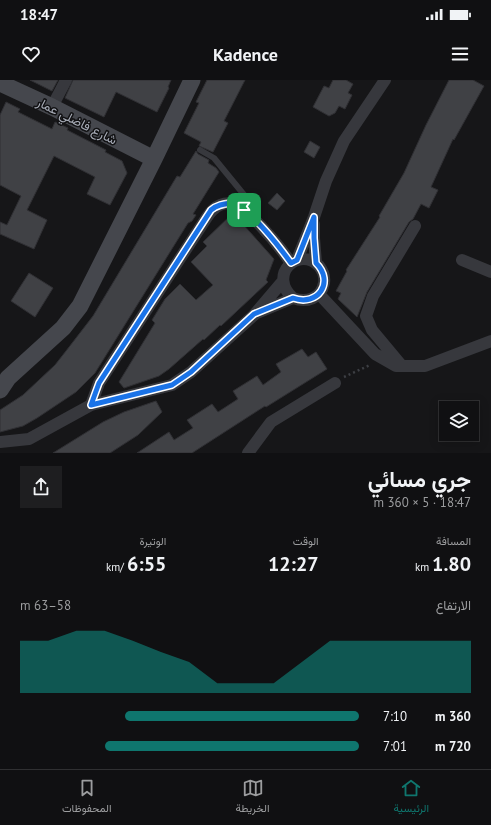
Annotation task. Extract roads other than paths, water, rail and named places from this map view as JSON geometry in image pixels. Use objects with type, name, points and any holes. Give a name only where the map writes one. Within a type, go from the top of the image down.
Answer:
[{"type":"main road","points":[[3,383],[63,328],[80,306],[154,160],[192,80]]},
{"type":"main road","name":"شارع فاضلي عمار","points":[[2,87],[52,107],[154,160]]},
{"type":"street","points":[[52,107],[66,80]]},
{"type":"street","points":[[294,262],[303,259],[310,260],[316,263],[324,274],[323,288],[319,294],[313,298],[300,300],[293,298],[284,287],[283,274],[294,262],[314,217],[326,181],[344,141],[385,80]]},
{"type":"street","points":[[91,405],[99,383],[211,210],[224,204],[231,203],[238,206],[244,210],[273,239],[294,262]]},
{"type":"street","points":[[314,217],[316,263]]},
{"type":"street","points":[[402,366],[372,330],[366,316],[373,296],[415,226]]},
{"type":"street","points":[[462,260],[491,272]]},
{"type":"street","points":[[0,442],[29,439],[91,405],[172,385],[191,372],[254,314],[283,281]]},
{"type":"street","points":[[319,294],[375,354],[396,366],[425,366],[491,341]]},
{"type":"street","points":[[254,314],[293,298]]},
{"type":"street","points":[[248,453],[271,422],[335,383]]},
{"type":"lane","points":[[200,150],[214,158],[245,196],[244,210]]}]
